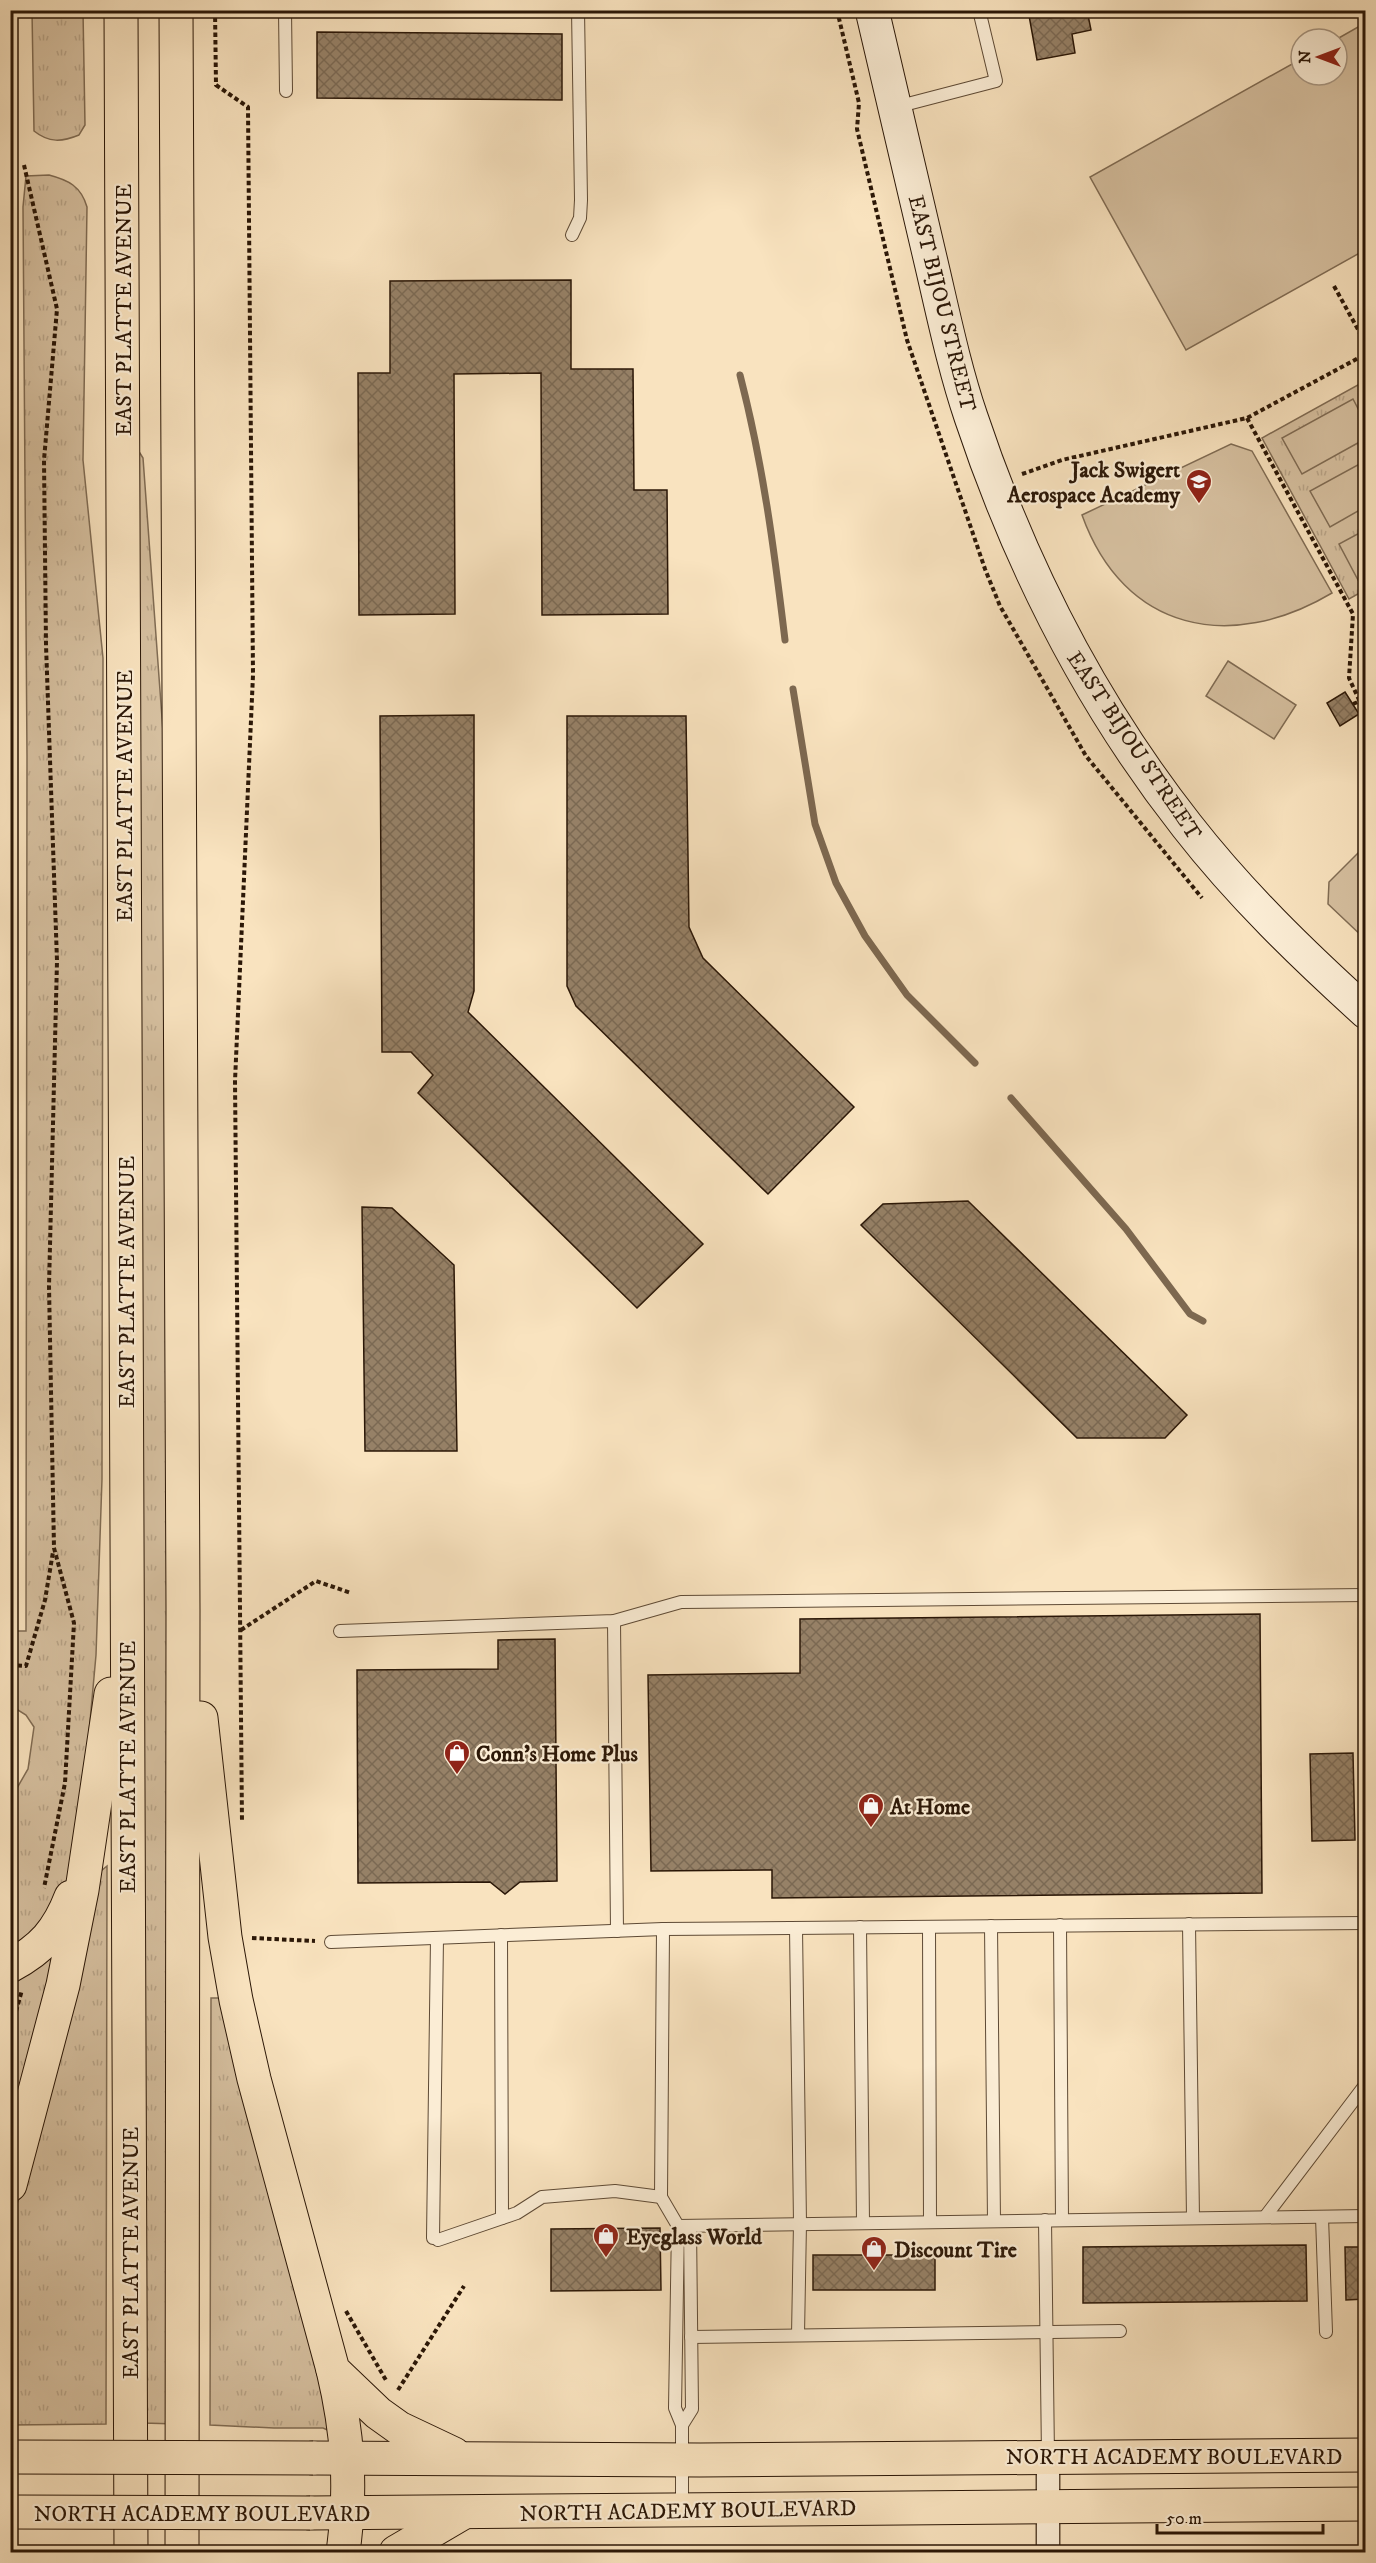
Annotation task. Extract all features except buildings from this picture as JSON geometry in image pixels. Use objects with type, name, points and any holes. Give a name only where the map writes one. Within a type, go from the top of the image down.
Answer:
[{"type":"highway","name":"EAST PLATTE AVENUE","points":[[121,10],[131,2553]]},
{"type":"highway","points":[[176,10],[183,1609],[182,2553]]},
{"type":"highway","points":[[10,2185],[63,1985],[85,1862],[112,1684],[126,1570]]},
{"type":"highway","points":[[183,1609],[198,1686],[225,1937],[236,2000],[254,2079],[344,2417],[347,2458],[343,2553]]},
{"type":"highway","points":[[20,1961],[39,1949],[67,1908],[85,1862]]},
{"type":"highway","points":[[333,2370],[378,2412],[399,2428],[464,2458]]},
{"type":"highway","name":"NORTH ACADEMY BOULEVARD","points":[[10,2457],[682,2460],[1365,2456]]},
{"type":"highway","name":"NORTH ACADEMY BOULEVARD","points":[[10,2512],[346,2513],[1365,2504]]},
{"type":"highway","points":[[396,2553],[464,2512]]},
{"type":"street","name":"EAST BIJOU STREET","points":[[872,10],[970,416],[1014,534],[1062,637],[1115,724],[1185,825],[1272,923],[1365,1012]]},
{"type":"street","points":[[1048,2457],[1048,2553]]},
{"type":"lane","points":[[285,10],[286,91]]},
{"type":"lane","points":[[572,235],[580,218],[581,200],[578,10]]},
{"type":"lane","points":[[895,107],[996,81],[979,10]]},
{"type":"lane","points":[[340,1631],[614,1622],[681,1602],[1365,1595]]},
{"type":"lane","points":[[614,1622],[617,1931]]},
{"type":"lane","points":[[331,1942],[663,1929],[1365,1923]]},
{"type":"lane","points":[[1189,1924],[1193,2218]]},
{"type":"lane","points":[[1059,1925],[1062,2220]]},
{"type":"lane","points":[[991,1926],[994,2221]]},
{"type":"lane","points":[[860,1927],[863,2222]]},
{"type":"lane","points":[[928,1927],[930,2221]]},
{"type":"lane","points":[[796,1928],[800,2223],[798,2335]]},
{"type":"lane","points":[[663,1929],[661,2197],[684,2226],[691,2337],[692,2409],[682,2425]]},
{"type":"lane","points":[[501,1935],[502,2218]]},
{"type":"lane","points":[[437,1938],[436,2239],[517,2213],[542,2197],[615,2192],[661,2197]]},
{"type":"lane","points":[[1265,2217],[1365,2084]]},
{"type":"lane","points":[[684,2226],[1365,2216]]},
{"type":"lane","points":[[1322,2217],[1326,2332]]},
{"type":"lane","points":[[1046,2220],[1048,2457]]},
{"type":"lane","points":[[682,2510],[682,2425],[675,2408],[684,2226]]},
{"type":"lane","points":[[691,2337],[1120,2331]]},
{"type":"path","points":[[215,10],[216,85],[248,107],[253,675],[235,1082],[242,1826]]},
{"type":"path","points":[[10,1665],[26,1666],[45,1600],[54,1548],[49,1286],[57,961],[46,645],[44,460],[57,309],[24,165]]},
{"type":"path","points":[[1334,286],[1365,344]]},
{"type":"path","points":[[1022,474],[1062,460],[1247,418],[1365,354]]},
{"type":"path","points":[[1247,418],[1353,614],[1349,678],[1365,715]]},
{"type":"path","points":[[1353,704],[1359,701]]},
{"type":"path","points":[[42,1898],[65,1783],[74,1623],[54,1548]]},
{"type":"path","points":[[241,1630],[316,1581],[351,1593]]},
{"type":"path","points":[[250,1928],[254,1950]]},
{"type":"path","points":[[252,1938],[331,1942]]},
{"type":"path","points":[[10,2033],[20,1961]]},
{"type":"path","points":[[398,2390],[464,2286]]},
{"type":"path","points":[[344,2306],[388,2384]]},
{"type":"green space","points":[[32,11],[83,11],[85,125],[79,135],[61,140],[45,138],[34,131]]},
{"type":"green space","points":[[1365,23],[1365,250],[1186,350],[1090,177],[1289,66],[1289,87],[1349,87],[1349,32]]},
{"type":"green space","points":[[49,175],[73,185],[81,194],[87,207],[83,460],[103,658],[102,1479],[96,1655],[81,1821],[61,1931],[11,2123],[11,1820],[17,1788],[28,1769],[34,1727],[26,1715],[10,1705],[11,1631],[26,1631],[27,757],[23,207],[26,176]]},
{"type":"green space","points":[[1365,381],[1365,590],[1349,599],[1262,438]]},
{"type":"green space","points":[[1353,399],[1365,422],[1365,439],[1302,474],[1282,438]]},
{"type":"green space","points":[[1231,444],[1252,451],[1332,593],[1294,612],[1256,623],[1220,626],[1185,620],[1153,607],[1125,585],[1101,554],[1082,515]]},
{"type":"green space","points":[[138,450],[143,458],[168,800],[177,2424],[143,2423]]},
{"type":"green space","points":[[1365,461],[1365,507],[1330,527],[1310,491]]},
{"type":"green space","points":[[1365,530],[1365,576],[1358,580],[1339,544]]},
{"type":"green space","points":[[1228,661],[1296,705],[1274,739],[1206,696]]},
{"type":"green space","points":[[1365,846],[1365,939],[1328,904],[1329,882]]},
{"type":"green space","points":[[107,1866],[106,2424],[11,2425],[11,2222],[37,2144],[101,1871]]},
{"type":"green space","points":[[211,1998],[221,1998],[329,2382],[330,2431],[323,2428],[210,2425]]},
{"type":"waterway","points":[[740,375],[767,506],[785,640]]},
{"type":"waterway","points":[[793,689],[815,824],[836,883],[865,936],[907,995],[975,1063]]},
{"type":"waterway","points":[[1011,1098],[1126,1229],[1190,1314],[1203,1321]]},
{"type":"place","name":"Jack Swigert Aerospace Academy","points":[[1199,505]]},
{"type":"place","name":"Conn's Home Plus","points":[[457,1776]]},
{"type":"place","name":"At Home","points":[[871,1829]]},
{"type":"place","name":"Eyeglass World","points":[[606,2259]]},
{"type":"place","name":"Discount Tire","points":[[874,2272]]}]
